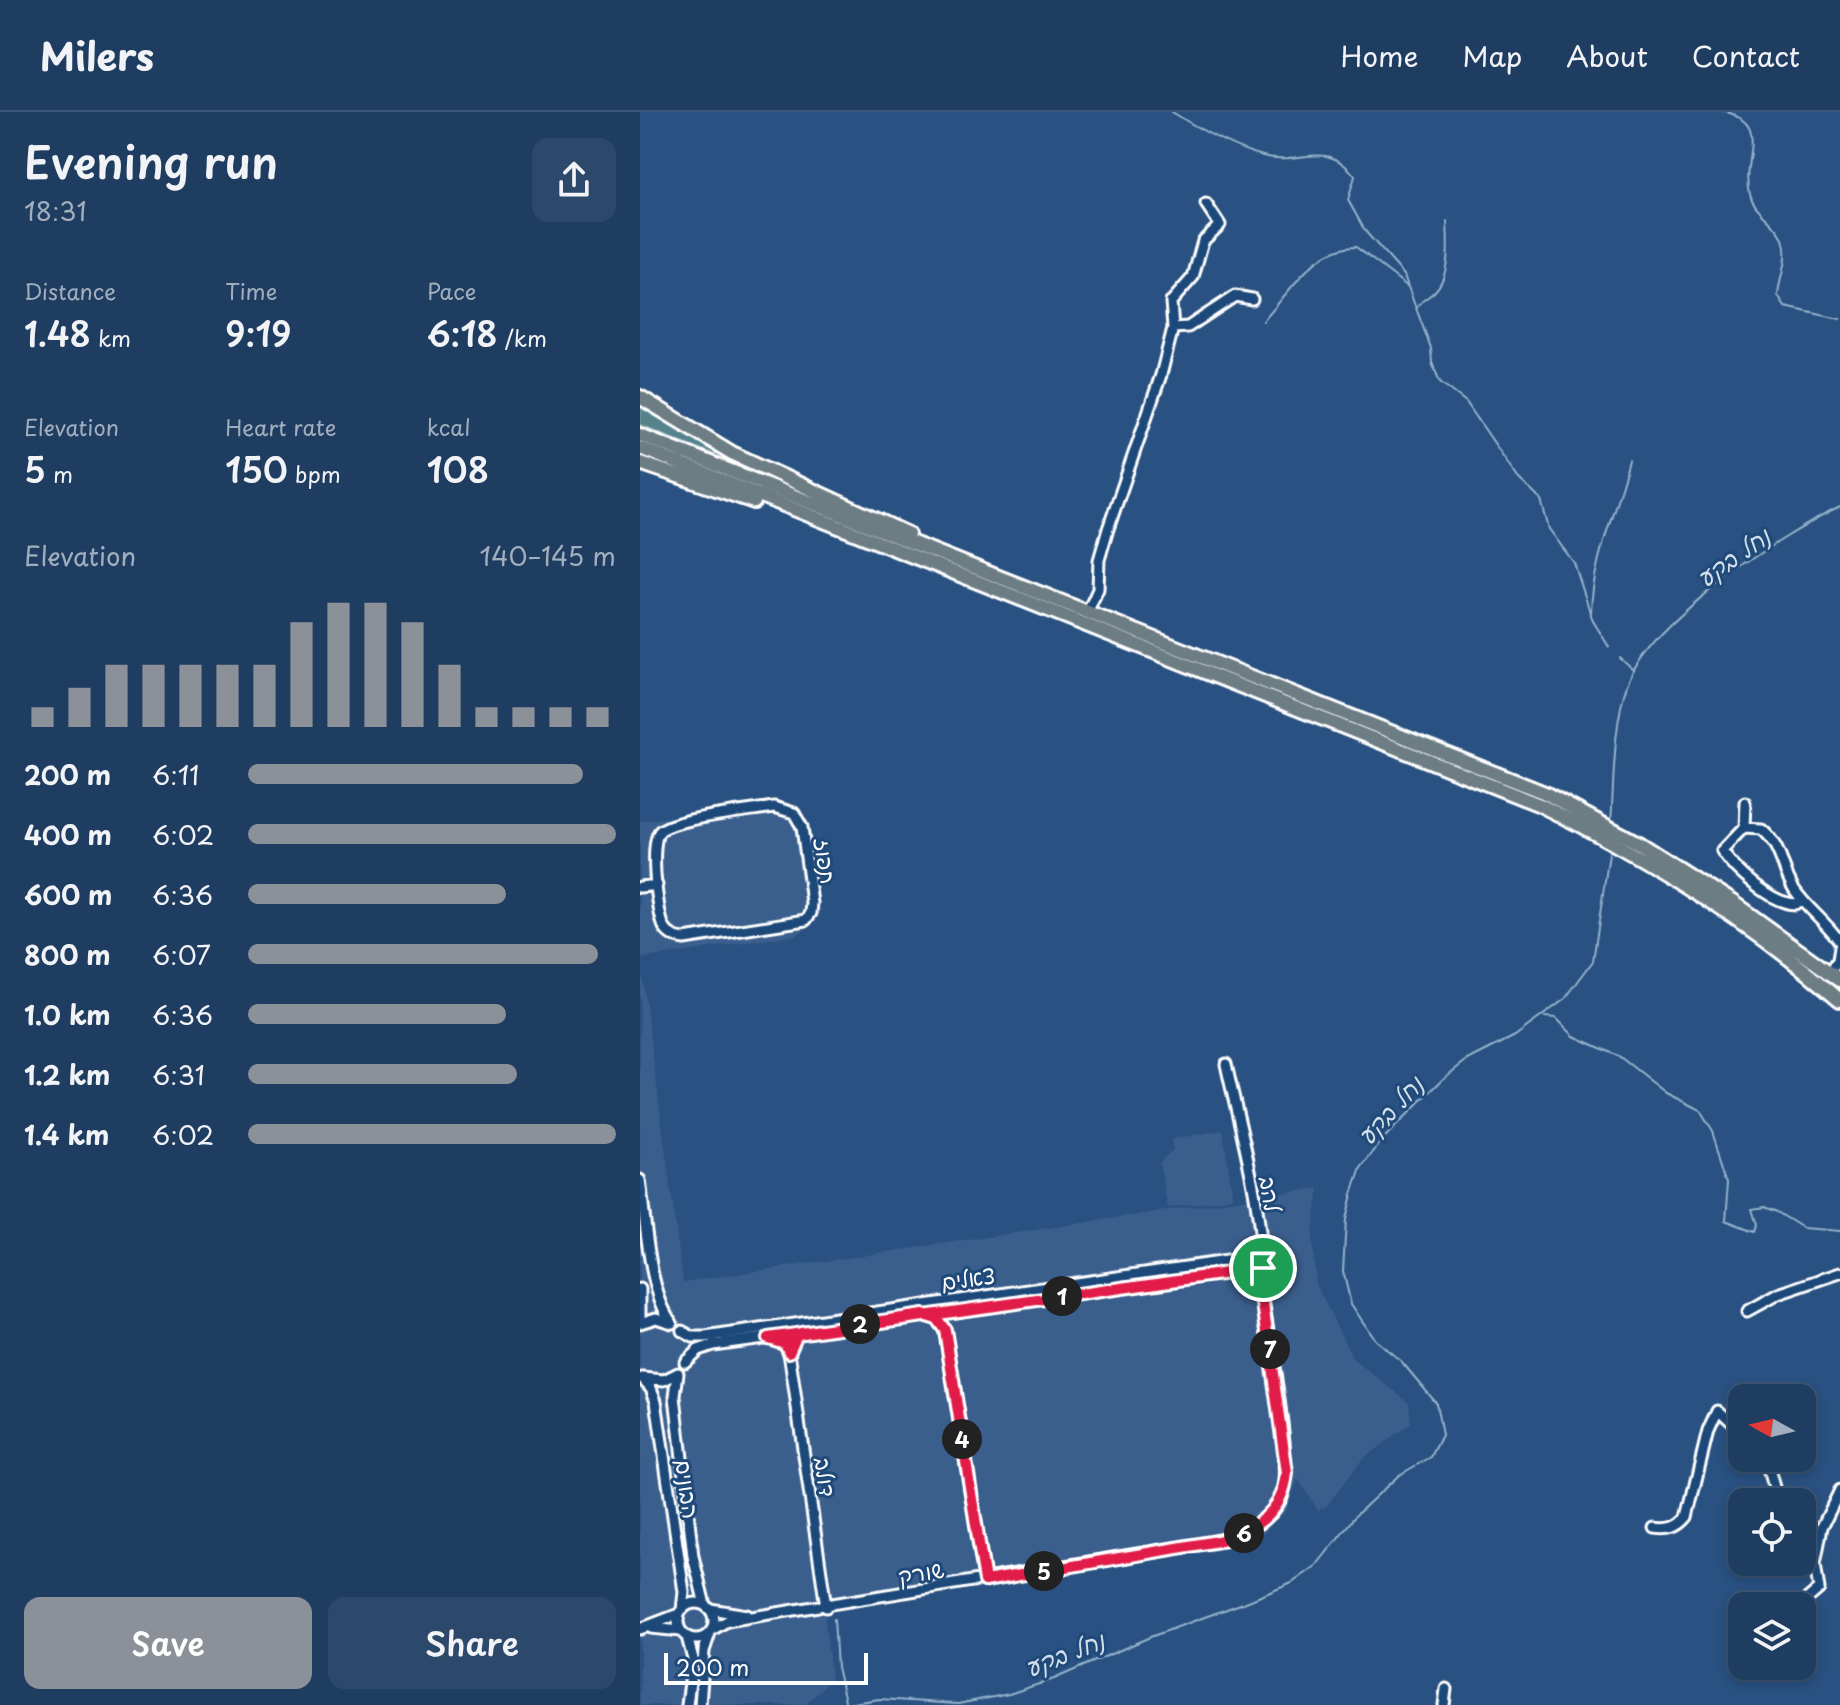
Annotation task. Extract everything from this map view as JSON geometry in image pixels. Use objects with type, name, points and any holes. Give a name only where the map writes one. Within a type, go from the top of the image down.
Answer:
[{"type":"highway","points":[[640,397],[732,453],[1042,595]]},
{"type":"highway","points":[[640,435],[1493,772],[1731,902],[1834,977]]},
{"type":"highway","points":[[640,448],[1583,819]]},
{"type":"highway","points":[[640,463],[893,550]]},
{"type":"highway","points":[[1638,851],[1840,1000]]},
{"type":"street","points":[[1087,613],[1098,589],[1099,560],[1108,529],[1139,445],[1173,328],[1171,302],[1193,277],[1203,241],[1220,225],[1206,204]]},
{"type":"street","points":[[1173,328],[1188,327],[1235,296],[1252,299]]},
{"type":"street","points":[[1745,802],[1744,828],[1722,851],[1727,860],[1754,885],[1781,902],[1795,904],[1801,899]]},
{"type":"street","name":"תפוז","points":[[780,807],[794,813],[802,827],[811,913],[796,924],[677,938],[664,926],[657,885],[653,844],[662,829],[671,824],[780,807]]},
{"type":"street","points":[[1744,828],[1761,829],[1778,845],[1789,880],[1801,899],[1831,928],[1840,944],[1834,977]]},
{"type":"street","points":[[640,887],[657,885]]},
{"type":"street","name":"להב","points":[[1226,1064],[1251,1179],[1263,1268],[1261,1289],[1287,1473]]},
{"type":"street","points":[[640,1180],[657,1290],[663,1310],[682,1331],[687,1346],[685,1362],[678,1373],[657,1381],[641,1377]]},
{"type":"street","name":"צאלים","points":[[682,1331],[693,1337],[705,1337],[1261,1256]]},
{"type":"street","name":"צאלים","points":[[685,1362],[705,1347],[1263,1268]]},
{"type":"street","points":[[1239,1271],[1261,1289]]},
{"type":"street","points":[[1747,1311],[1778,1294],[1840,1273]]},
{"type":"street","points":[[640,1289],[640,1322],[656,1318],[672,1323]]},
{"type":"street","points":[[945,1330],[950,1316],[959,1310]]},
{"type":"street","points":[[923,1315],[937,1319],[945,1330],[985,1581]]},
{"type":"street","points":[[789,1352],[796,1336],[801,1333]]},
{"type":"street","points":[[768,1338],[785,1343],[789,1352]]},
{"type":"street","name":"דולב","points":[[789,1352],[826,1607]]},
{"type":"street","name":"הבונים","points":[[678,1373],[675,1396],[693,1556],[708,1607]]},
{"type":"street","name":"הבונים","points":[[641,1377],[651,1388],[656,1401],[684,1592],[681,1612]]},
{"type":"street","points":[[1655,1528],[1680,1526],[1687,1517],[1708,1431],[1717,1411],[1728,1421]]},
{"type":"street","name":"שורק","points":[[711,1631],[727,1621],[985,1581],[1198,1545],[1242,1534],[1272,1512],[1282,1497],[1287,1473]]},
{"type":"street","points":[[1816,1559],[1822,1527],[1840,1490]]},
{"type":"street","points":[[1815,1592],[1819,1589],[1816,1570]]},
{"type":"street","points":[[642,1628],[681,1612],[691,1604],[708,1607],[714,1619],[704,1651],[700,1705]]},
{"type":"street","name":"שורק","points":[[708,1607],[762,1616]]},
{"type":"street","points":[[681,1612],[684,1634],[693,1659],[687,1705]]},
{"type":"street","points":[[642,1628],[701,1639],[711,1631]]},
{"type":"street","points":[[1444,1705],[1446,1689]]},
{"type":"shaded area","points":[[786,801],[809,831],[821,913],[810,926],[796,935],[640,959],[640,821]]},
{"type":"shaded area","points":[[640,959],[683,1282],[1319,1188],[1312,1240],[1316,1284],[1353,1359],[1409,1402],[1411,1423],[1363,1459],[1324,1509],[1322,1506],[1318,1511],[1298,1479],[1287,1510],[1260,1537],[1223,1550],[824,1611],[831,1679],[805,1705],[640,1705]]},
{"type":"shaded area","points":[[1223,1130],[1233,1198],[1168,1208],[1159,1162],[1173,1150],[1171,1139]]},
{"type":"green space","points":[[640,402],[800,490],[640,425]]},
{"type":"waterway","points":[[1172,112],[1251,153],[1276,158],[1323,156],[1334,158],[1344,165],[1355,176],[1348,200],[1365,231],[1404,275],[1408,287]]},
{"type":"waterway","points":[[1722,112],[1747,124],[1751,133],[1750,194],[1756,206],[1776,227],[1785,246],[1778,296],[1785,307],[1840,319]]},
{"type":"waterway","points":[[1417,308],[1435,291],[1444,276],[1447,221]]},
{"type":"waterway","points":[[1263,321],[1303,274],[1327,255],[1341,249],[1356,247],[1408,287],[1440,382],[1466,402],[1518,478],[1541,500],[1549,529],[1574,563],[1593,621],[1609,647]]},
{"type":"waterway","points":[[1591,613],[1600,555],[1629,460]]},
{"type":"waterway","name":"נחל בקע","points":[[1611,824],[1622,700],[1640,660],[1689,608],[1720,583],[1785,538],[1840,507]]},
{"type":"waterway","points":[[1620,658],[1634,671]]},
{"type":"waterway","name":"נחל בקע","points":[[840,1705],[879,1699],[958,1704],[1009,1694],[1054,1679],[1150,1637],[1292,1583],[1316,1566],[1356,1515],[1399,1475],[1431,1457],[1442,1435],[1436,1403],[1401,1361],[1375,1340],[1351,1304],[1343,1271],[1346,1219],[1352,1194],[1361,1168],[1384,1138],[1444,1078],[1466,1061],[1515,1036],[1565,999],[1593,961],[1610,847]]},
{"type":"waterway","points":[[1545,1017],[1556,1018],[1574,1036],[1620,1057],[1666,1093],[1700,1110],[1713,1131],[1729,1179],[1726,1221],[1755,1232],[1757,1225],[1752,1209],[1764,1207],[1803,1228],[1840,1231]]},
{"type":"waterway","points":[[834,1619],[837,1667],[845,1701]]},
{"type":"route","points":[[1263,1268],[959,1310],[768,1338],[781,1340],[789,1352],[796,1336],[801,1333],[923,1315],[932,1317],[939,1321],[945,1330],[985,1581],[1218,1541],[1242,1534],[1265,1520],[1282,1497],[1287,1473],[1261,1289],[1263,1268]]}]
